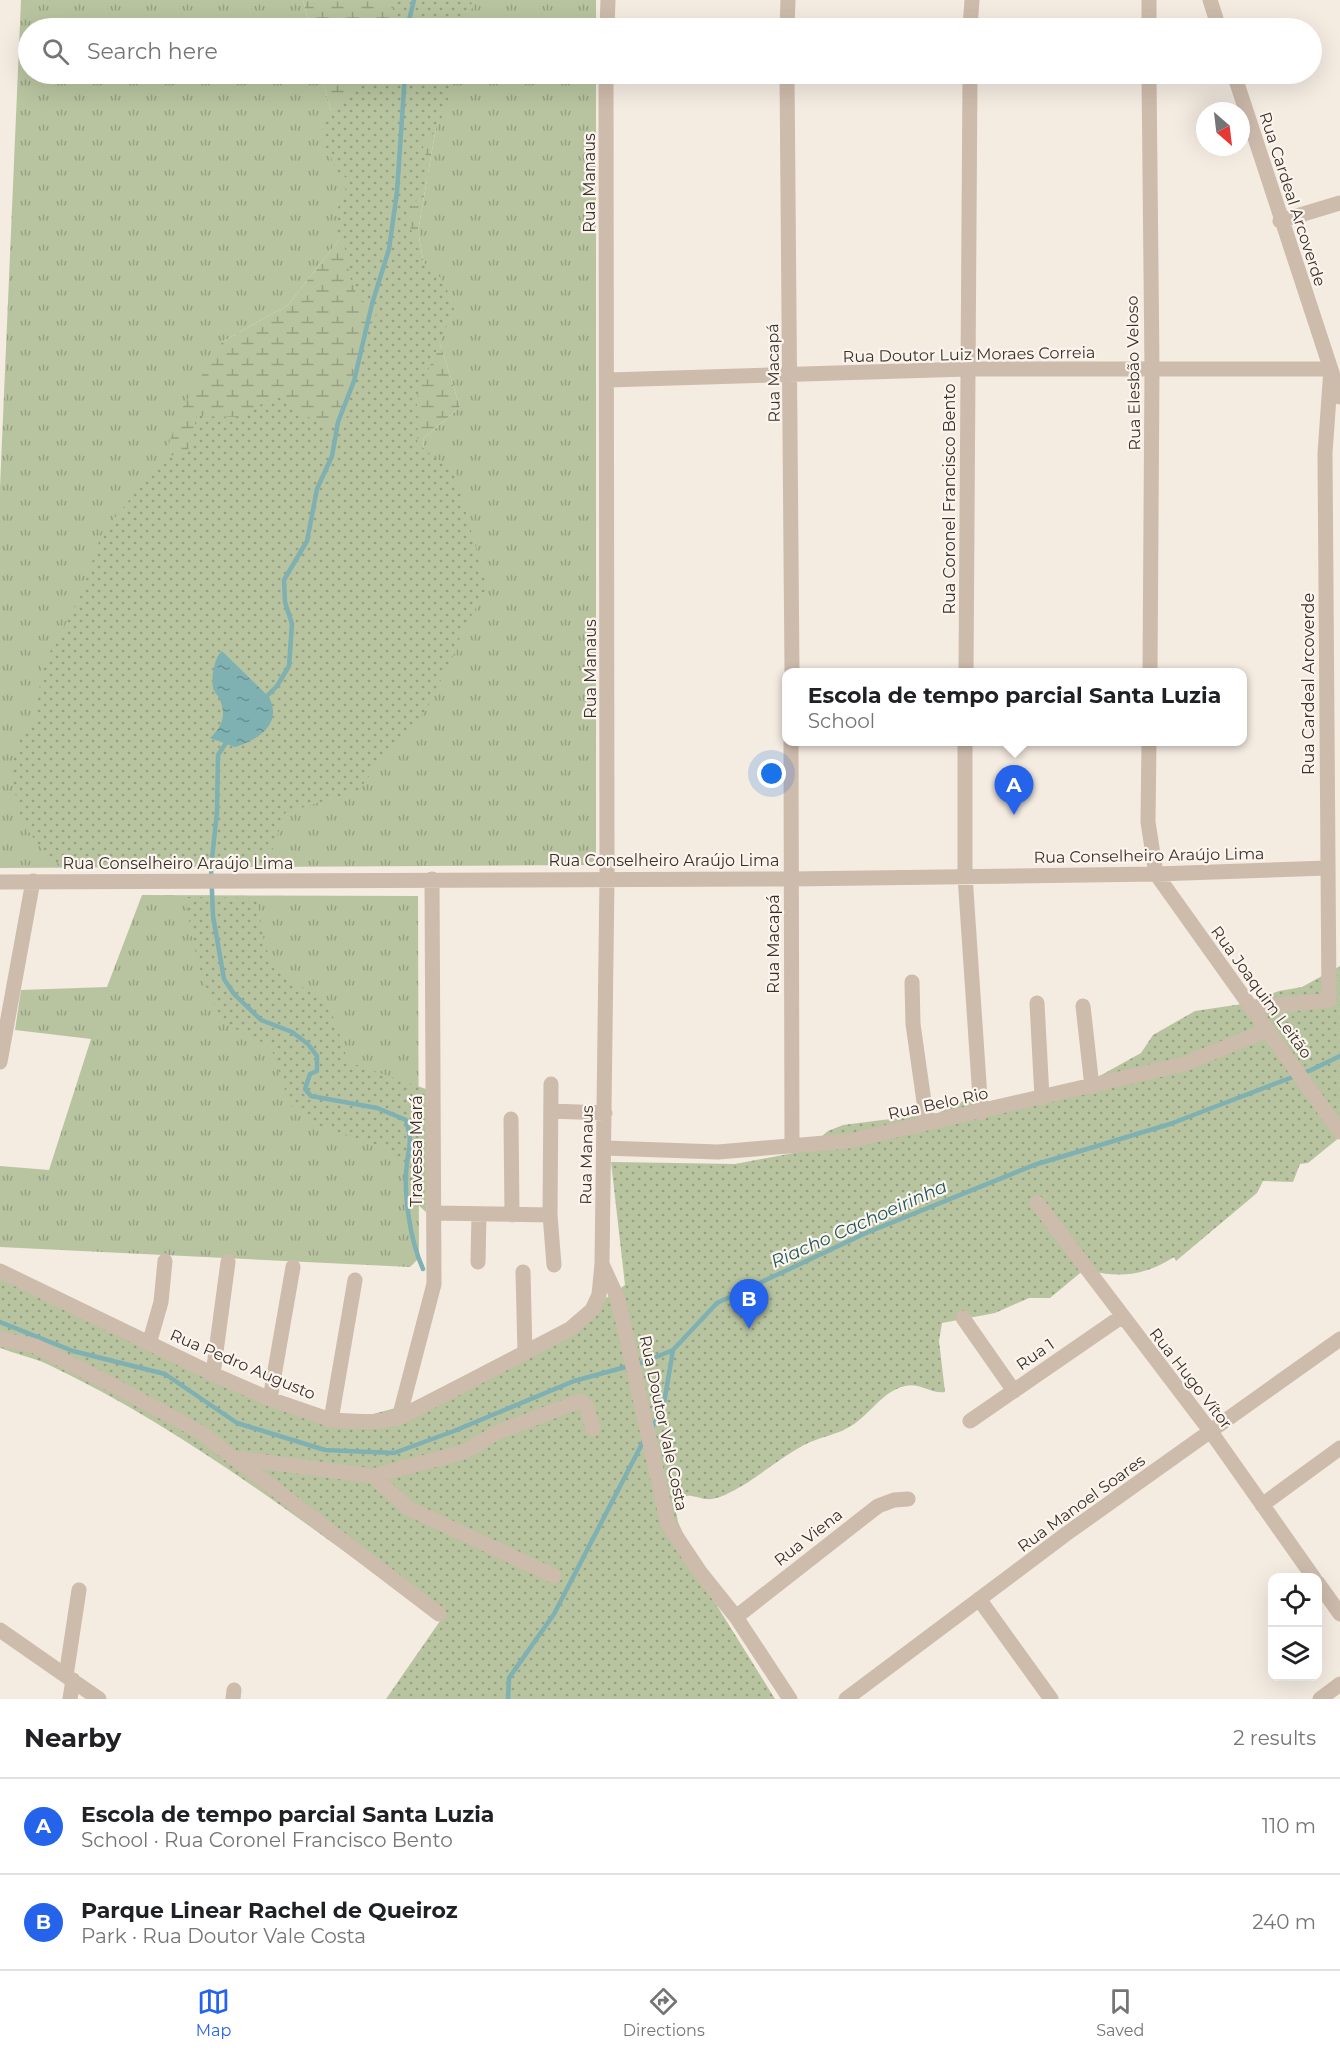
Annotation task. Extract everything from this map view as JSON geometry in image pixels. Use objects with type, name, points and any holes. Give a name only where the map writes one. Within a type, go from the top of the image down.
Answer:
[{"type":"street","points":[[607,18],[608,0]]},
{"type":"street","points":[[787,18],[788,0]]},
{"type":"street","points":[[971,18],[972,0]]},
{"type":"street","points":[[1149,0],[1149,18]]},
{"type":"street","points":[[1210,0],[1216,18]]},
{"type":"street","name":"Rua Manaus","points":[[602,1264],[608,878],[606,84]]},
{"type":"street","name":"Rua Macapá","points":[[787,84],[792,668]]},
{"type":"street","name":"Rua Coronel Francisco Bento","points":[[966,668],[970,84]]},
{"type":"street","name":"Rua Elesbão Veloso","points":[[1149,84],[1152,369],[1150,668]]},
{"type":"street","name":"Rua Cardeal Arcoverde","points":[[1236,84],[1340,397]]},
{"type":"street","points":[[1280,221],[1340,203]]},
{"type":"street","name":"Rua Doutor Luiz Moraes Correia","points":[[608,380],[968,369],[1331,369]]},
{"type":"street","name":"Rua Cardeal Arcoverde","points":[[1252,1008],[1329,1000],[1333,893],[1327,868],[1324,453],[1331,369]]},
{"type":"street","name":"Rua Macapá","points":[[791,746],[792,1146]]},
{"type":"street","points":[[965,746],[965,876],[981,1113]]},
{"type":"street","points":[[1149,746],[1148,822],[1155,874]]},
{"type":"street","name":"Rua Conselheiro Araújo Lima","points":[[0,882],[212,883],[432,879],[791,879],[1155,874],[1327,868]]},
{"type":"street","name":"Rua Joaquim Leitão","points":[[1155,874],[1340,1132]]},
{"type":"street","name":"Travessa Mará","points":[[399,1418],[435,1284],[432,879]]},
{"type":"street","points":[[0,1062],[33,882]]},
{"type":"street","points":[[912,982],[914,1024],[927,1123]]},
{"type":"street","points":[[1037,1003],[1041,1098]]},
{"type":"street","points":[[1083,1006],[1092,1087]]},
{"type":"street","name":"Rua Belo Rio","points":[[605,1148],[718,1152],[849,1142],[1184,1064],[1268,1030]]},
{"type":"street","points":[[551,1084],[550,1215],[554,1265]]},
{"type":"street","points":[[551,1111],[605,1113]]},
{"type":"street","points":[[511,1119],[512,1215]]},
{"type":"street","name":"Rua Hugo Vítor","points":[[1037,1203],[1121,1317],[1211,1432],[1310,1573]]},
{"type":"street","points":[[434,1214],[550,1215]]},
{"type":"street","points":[[478,1262],[479,1214]]},
{"type":"street","points":[[149,1344],[161,1302],[165,1262]]},
{"type":"street","points":[[213,1374],[228,1262]]},
{"type":"street","name":"Rua Doutor Vale Costa","points":[[602,1264],[618,1299],[668,1524],[700,1572],[736,1617],[790,1699]]},
{"type":"street","name":"Rua Pedro Augusto","points":[[0,1271],[149,1344],[270,1399],[331,1420],[371,1422],[399,1418],[570,1329],[592,1310],[599,1295],[602,1264]]},
{"type":"street","points":[[270,1399],[293,1267]]},
{"type":"street","points":[[523,1272],[525,1353]]},
{"type":"street","points":[[331,1420],[355,1280]]},
{"type":"street","name":"Rua 1","points":[[970,1421],[1121,1317]]},
{"type":"street","points":[[963,1318],[1014,1391]]},
{"type":"street","points":[[0,1339],[35,1346],[200,1432],[439,1614]]},
{"type":"street","name":"Rua Manoel Soares","points":[[846,1699],[979,1599],[1340,1339]]},
{"type":"street","points":[[234,1458],[373,1476],[464,1452],[498,1432],[580,1401],[587,1407],[593,1429]]},
{"type":"street","points":[[1262,1505],[1340,1448]]},
{"type":"street","points":[[373,1476],[408,1508],[554,1576]]},
{"type":"street","name":"Rua Viena","points":[[736,1617],[873,1509],[894,1500],[908,1498]]},
{"type":"street","points":[[70,1699],[69,1678],[79,1590]]},
{"type":"street","points":[[1322,1590],[1340,1614]]},
{"type":"street","points":[[979,1599],[1051,1699]]},
{"type":"street","points":[[0,1630],[99,1699]]},
{"type":"street","points":[[1320,1699],[1340,1684]]},
{"type":"green space","points":[[21,0],[303,0],[308,18],[20,18]]},
{"type":"green space","points":[[303,0],[467,0],[462,18],[308,18]]},
{"type":"green space","points":[[395,0],[470,0],[473,6],[467,18],[391,18]]},
{"type":"green space","points":[[467,0],[596,0],[596,18],[462,18]]},
{"type":"green space","points":[[18,70],[18,84],[324,84],[352,189],[342,236],[288,305],[222,342],[152,779],[168,867],[0,868],[0,487]]},
{"type":"green space","points":[[324,84],[446,84],[438,116],[418,231],[435,328],[460,407],[423,439],[428,494],[237,802],[248,867],[168,867],[152,779],[151,493],[181,410],[222,342],[288,305],[342,236],[352,189]]},
{"type":"green space","points":[[362,84],[452,84],[440,121],[422,144],[428,177],[407,219],[417,245],[417,259],[432,268],[442,280],[454,309],[418,394],[417,445],[455,471],[488,588],[461,633],[457,648],[426,710],[380,761],[359,790],[285,813],[267,866],[61,866],[43,851],[22,822],[10,771],[23,729],[36,717],[42,666],[79,600],[102,533],[166,456],[187,454],[197,416],[242,417],[275,395],[324,427],[349,424],[352,381],[376,314],[357,295],[349,275],[348,255],[337,233],[337,210],[349,180],[337,171],[320,134],[335,107],[352,90]]},
{"type":"green space","points":[[446,84],[596,84],[596,860],[585,865],[248,867],[237,802],[428,494],[423,439],[460,407],[435,328],[418,231],[438,116]]},
{"type":"green space","points":[[142,895],[418,896],[419,1258],[410,1267],[0,1247],[0,1166],[49,1170],[91,1039],[15,1030],[21,990],[107,987]]},
{"type":"green space","points":[[186,897],[257,898],[264,942],[274,969],[321,999],[335,1020],[348,1062],[426,1089],[426,1212],[416,1203],[395,1151],[312,1123],[290,1105],[271,1047],[234,1028],[220,1015],[212,1001],[199,965],[190,928]]},
{"type":"green space","points":[[1340,966],[1340,1137],[1308,1163],[1300,1164],[1293,1182],[1263,1181],[1257,1193],[1176,1261],[1174,1257],[1142,1272],[1120,1275],[1085,1269],[1050,1298],[1029,1298],[995,1313],[942,1323],[939,1341],[945,1392],[910,1385],[897,1389],[889,1393],[851,1426],[804,1445],[731,1492],[712,1499],[688,1496],[675,1507],[678,1522],[691,1551],[686,1556],[775,1699],[386,1699],[440,1621],[297,1517],[200,1451],[99,1391],[47,1364],[0,1348],[0,1272],[273,1397],[345,1416],[373,1414],[407,1405],[574,1320],[625,1285],[611,1162],[735,1164],[804,1151],[828,1131],[843,1125],[938,1113],[963,1101],[987,1102],[1094,1079],[1141,1053],[1153,1035],[1195,1011],[1242,1004],[1279,991],[1302,987]]},
{"type":"water","points":[[222,651],[269,697],[273,707],[273,715],[266,730],[252,740],[235,747],[210,738],[220,726],[223,717],[222,706],[212,684],[215,663]]},
{"type":"waterway","points":[[410,18],[414,0]]},
{"type":"waterway","points":[[265,698],[277,686],[289,666],[292,624],[285,602],[284,580],[307,541],[317,489],[332,456],[338,422],[354,381],[372,304],[389,249],[397,192],[404,84]]},
{"type":"waterway","points":[[228,740],[218,755],[217,812],[211,868],[213,916],[224,979],[234,994],[261,1020],[292,1032],[308,1044],[317,1056],[317,1071],[310,1074],[305,1089],[311,1096],[377,1108],[406,1120],[410,1141],[406,1175],[407,1202],[414,1245],[423,1269]]},
{"type":"waterway","name":"Riacho Cachoeirinha","points":[[651,1429],[663,1409],[673,1350],[717,1303],[866,1233],[1034,1165],[1170,1124],[1311,1070],[1340,1056]]},
{"type":"waterway","points":[[0,1322],[73,1351],[165,1374],[237,1423],[325,1450],[394,1453],[454,1431],[574,1381],[644,1362],[673,1350]]},
{"type":"waterway","name":"Riacho Cachoeirinha","points":[[508,1699],[509,1678],[554,1614],[645,1438]]},
{"type":"place","name":"Escola de tempo parcial Santa Luzia","points":[[1014,815]]},
{"type":"place","name":"Parque Linear Rachel de Queiroz","points":[[749,1329]]}]
